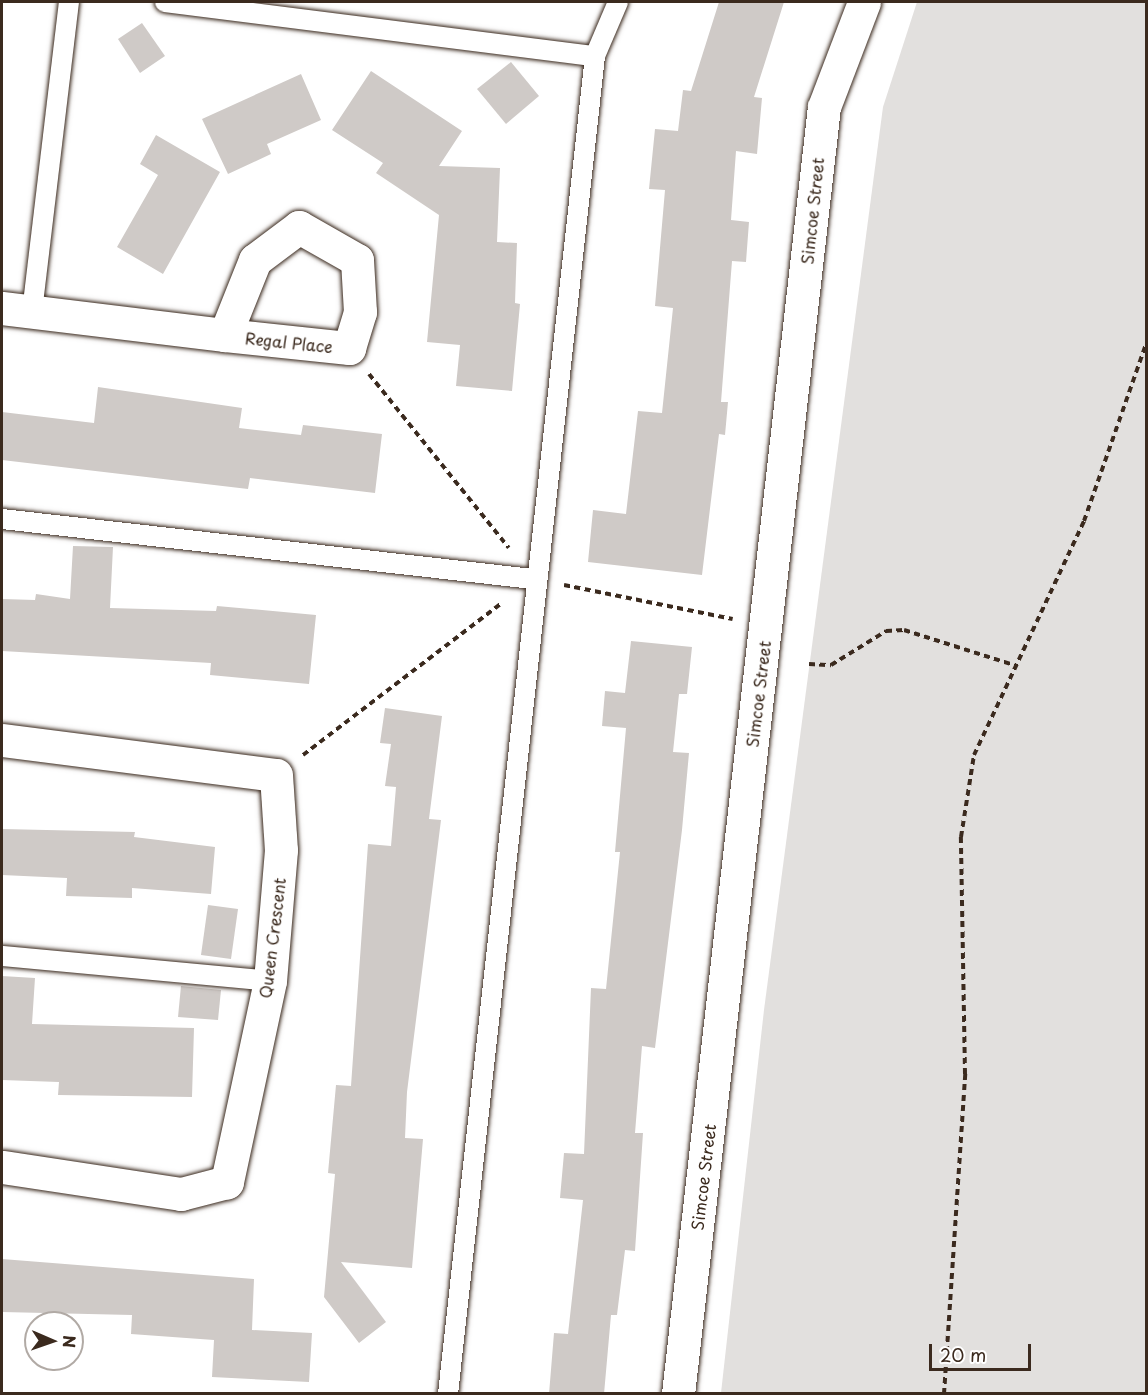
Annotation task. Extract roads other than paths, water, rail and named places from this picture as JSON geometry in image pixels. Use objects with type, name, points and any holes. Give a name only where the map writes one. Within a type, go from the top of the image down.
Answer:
[{"type":"street","name":"Simcoe Street","points":[[678,1394],[824,107],[864,2]]},
{"type":"street","name":"Regal Place","points":[[17,310],[225,335],[349,348],[360,312],[357,260],[299,227],[255,260],[225,335]]},
{"type":"street","name":"Queen Crescent","points":[[2,740],[276,775],[281,850],[270,981],[227,1182],[181,1194],[2,1167]]},
{"type":"lane","points":[[17,310],[69,2]]},
{"type":"lane","points":[[165,2],[595,56]]},
{"type":"lane","points":[[447,1394],[533,579],[595,56],[618,2]]},
{"type":"lane","points":[[2,519],[533,579]]},
{"type":"lane","points":[[2,956],[270,981]]}]
